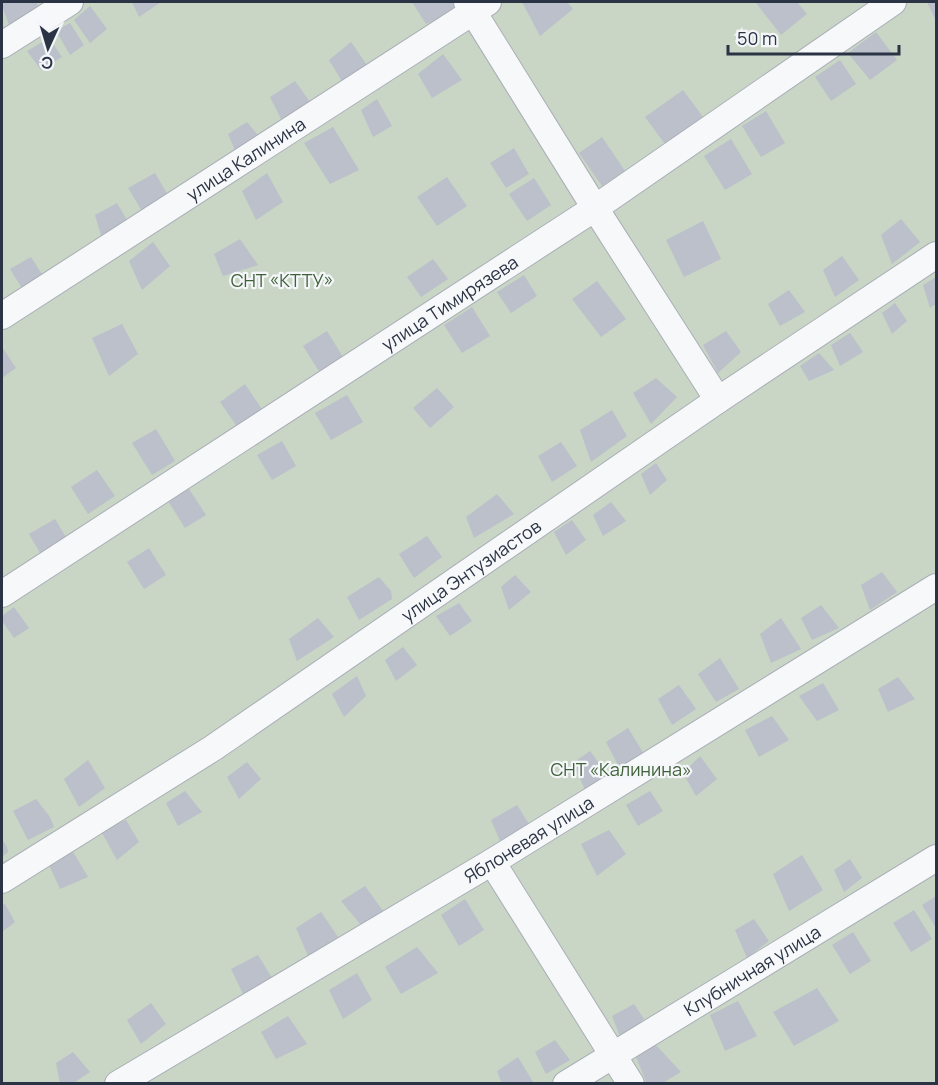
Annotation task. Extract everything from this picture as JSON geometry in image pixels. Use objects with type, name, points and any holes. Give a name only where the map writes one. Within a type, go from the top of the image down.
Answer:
[{"type":"street","points":[[2,45],[69,2]]},
{"type":"street","name":"улица Тимирязева","points":[[2,594],[595,208],[892,2]]},
{"type":"street","points":[[476,5],[595,208],[718,400]]},
{"type":"street","name":"улица Калинина","points":[[2,316],[476,5]]},
{"type":"street","name":"улица Энтузиастов","points":[[2,880],[213,748],[718,400],[936,255]]},
{"type":"street","name":"Яблоневая улица","points":[[118,1083],[492,862],[936,587]]},
{"type":"street","name":"Клубничная улица","points":[[566,1083],[936,858]]},
{"type":"street","points":[[492,862],[631,1083]]},
{"type":"green space","points":[[2,2],[936,2],[936,1083],[2,1084]]},
{"type":"building","points":[[2,2],[36,2],[43,12],[11,30]]},
{"type":"building","points":[[132,2],[161,2],[139,17]]},
{"type":"building","points":[[412,2],[452,2],[458,10],[426,24]]},
{"type":"building","points":[[522,2],[567,2],[573,9],[540,36]]},
{"type":"building","points":[[797,2],[807,14],[781,35],[756,3]]},
{"type":"building","points":[[927,2],[936,2],[936,21]]},
{"type":"building","points":[[90,6],[107,29],[90,43],[74,20]]},
{"type":"building","points":[[70,23],[84,45],[70,55],[56,31]]},
{"type":"building","points":[[876,32],[897,60],[870,80],[848,53]]},
{"type":"building","points":[[49,38],[62,57],[41,70],[27,51]]},
{"type":"building","points":[[351,42],[367,65],[343,83],[329,60]]},
{"type":"building","points":[[443,54],[462,80],[432,98],[418,74]]},
{"type":"building","points":[[840,60],[856,84],[831,101],[815,77]]},
{"type":"building","points":[[295,81],[310,102],[283,123],[270,97]]},
{"type":"building","points":[[683,90],[703,117],[665,144],[645,117]]},
{"type":"building","points":[[377,99],[392,126],[373,137],[361,110]]},
{"type":"building","points":[[766,111],[785,143],[761,157],[742,126]]},
{"type":"building","points":[[247,122],[262,140],[237,155],[228,134]]},
{"type":"building","points":[[333,127],[359,170],[330,184],[304,143]]},
{"type":"building","points":[[602,137],[625,171],[602,186],[579,153]]},
{"type":"building","points":[[731,139],[752,174],[725,190],[704,156]]},
{"type":"building","points":[[514,148],[529,174],[506,188],[490,163]]},
{"type":"building","points":[[155,173],[169,197],[142,211],[128,188]]},
{"type":"building","points":[[267,173],[283,202],[256,220],[242,191]]},
{"type":"building","points":[[447,177],[467,206],[437,226],[417,197]]},
{"type":"building","points":[[534,178],[551,205],[527,221],[509,194]]},
{"type":"building","points":[[117,203],[127,220],[103,242],[95,215]]},
{"type":"building","points":[[901,219],[920,242],[892,264],[881,235]]},
{"type":"building","points":[[703,221],[721,259],[684,277],[666,240]]},
{"type":"building","points":[[240,239],[258,265],[223,276],[214,254]]},
{"type":"building","points":[[153,242],[170,266],[142,290],[129,261]]},
{"type":"building","points":[[842,256],[859,280],[835,297],[823,270]]},
{"type":"building","points":[[31,257],[45,279],[25,293],[10,269]]},
{"type":"building","points":[[433,259],[448,279],[421,297],[407,277]]},
{"type":"building","points":[[524,275],[537,296],[511,313],[497,292]]},
{"type":"building","points":[[936,277],[936,304],[930,308],[923,285]]},
{"type":"building","points":[[597,281],[626,319],[601,337],[572,299]]},
{"type":"building","points":[[789,290],[805,312],[780,326],[768,304]]},
{"type":"building","points":[[895,303],[907,321],[892,334],[882,313]]},
{"type":"building","points":[[472,307],[490,336],[462,353],[444,325]]},
{"type":"building","points":[[122,324],[138,354],[109,376],[92,338]]},
{"type":"building","points":[[327,331],[346,362],[322,376],[303,346]]},
{"type":"building","points":[[726,331],[741,352],[718,373],[703,345]]},
{"type":"building","points":[[850,333],[863,352],[840,366],[831,345]]},
{"type":"building","points":[[2,347],[16,368],[2,378]]},
{"type":"building","points":[[819,353],[834,370],[809,381],[800,366]]},
{"type":"building","points":[[656,378],[677,397],[651,424],[633,393]]},
{"type":"building","points":[[245,384],[265,414],[240,431],[220,402]]},
{"type":"building","points":[[437,388],[454,407],[430,428],[413,408]]},
{"type":"building","points":[[347,395],[363,422],[331,440],[315,413]]},
{"type":"building","points":[[612,410],[627,436],[591,462],[580,430]]},
{"type":"building","points":[[156,429],[175,461],[152,475],[132,443]]},
{"type":"building","points":[[282,441],[296,466],[272,480],[257,455]]},
{"type":"building","points":[[561,442],[577,466],[552,482],[538,456]]},
{"type":"building","points":[[656,463],[667,480],[650,495],[641,474]]},
{"type":"building","points":[[97,470],[115,496],[88,514],[71,487]]},
{"type":"building","points":[[189,489],[206,515],[185,528],[168,501]]},
{"type":"building","points":[[497,494],[514,514],[474,538],[466,517]]},
{"type":"building","points":[[611,502],[626,521],[603,536],[593,515]]},
{"type":"building","points":[[55,519],[67,539],[40,553],[29,534]]},
{"type":"building","points":[[572,520],[586,540],[566,555],[554,532]]},
{"type":"building","points":[[427,536],[442,557],[414,578],[399,554]]},
{"type":"building","points":[[149,548],[166,575],[144,589],[127,562]]},
{"type":"building","points":[[882,572],[897,592],[870,610],[861,585]]},
{"type":"building","points":[[515,575],[531,592],[509,610],[501,587]]},
{"type":"building","points":[[379,577],[391,591],[392,599],[359,620],[347,597]]},
{"type":"building","points":[[459,603],[472,621],[450,636],[436,616]]},
{"type":"building","points":[[821,605],[839,628],[812,640],[801,618]]},
{"type":"building","points":[[14,607],[29,628],[14,638],[2,621],[2,616]]},
{"type":"building","points":[[318,618],[334,637],[297,661],[289,639]]},
{"type":"building","points":[[781,618],[801,649],[771,663],[760,634]]},
{"type":"building","points":[[403,647],[417,665],[396,681],[385,660]]},
{"type":"building","points":[[720,658],[739,689],[716,702],[698,674]]},
{"type":"building","points":[[357,676],[366,696],[344,717],[332,694]]},
{"type":"building","points":[[898,677],[915,699],[888,712],[878,689]]},
{"type":"building","points":[[823,683],[839,710],[817,721],[799,696]]},
{"type":"building","points":[[679,685],[696,709],[672,725],[658,699]]},
{"type":"building","points":[[772,716],[789,740],[759,757],[745,730]]},
{"type":"building","points":[[628,728],[644,754],[619,767],[606,742]]},
{"type":"building","points":[[590,751],[610,778],[586,792],[573,763]]},
{"type":"building","points":[[700,756],[717,779],[696,796],[683,773]]},
{"type":"building","points":[[88,760],[105,788],[79,807],[64,779]]},
{"type":"building","points":[[247,762],[261,779],[239,799],[227,777]]},
{"type":"building","points":[[185,791],[202,812],[178,826],[166,803]]},
{"type":"building","points":[[650,791],[663,811],[638,826],[626,805]]},
{"type":"building","points":[[36,799],[50,817],[54,827],[28,840],[13,811]]},
{"type":"building","points":[[517,805],[531,827],[501,843],[491,820]]},
{"type":"building","points":[[126,820],[139,842],[117,860],[101,831]]},
{"type":"building","points":[[609,830],[626,854],[597,876],[581,844]]},
{"type":"building","points":[[2,839],[8,852],[2,857]]},
{"type":"building","points":[[72,850],[88,877],[60,889],[49,865]]},
{"type":"building","points":[[802,855],[823,890],[789,911],[773,874]]},
{"type":"building","points":[[850,859],[862,878],[844,892],[834,870]]},
{"type":"building","points":[[365,886],[383,911],[361,925],[341,901]]},
{"type":"building","points":[[936,896],[936,928],[922,905]]},
{"type":"building","points":[[465,899],[484,930],[459,946],[441,915]]},
{"type":"building","points":[[5,904],[15,922],[2,932],[2,905]]},
{"type":"building","points":[[914,910],[932,939],[911,952],[893,923]]},
{"type":"building","points":[[321,912],[338,937],[308,956],[296,928]]},
{"type":"building","points":[[754,919],[769,941],[747,958],[735,930]]},
{"type":"building","points":[[853,932],[871,961],[850,974],[832,945]]},
{"type":"building","points":[[417,947],[438,973],[401,994],[385,967]]},
{"type":"building","points":[[258,955],[272,978],[243,994],[231,969]]},
{"type":"building","points":[[357,973],[372,1000],[343,1019],[329,990]]},
{"type":"building","points":[[817,988],[839,1021],[794,1046],[773,1012]]},
{"type":"building","points":[[738,1001],[757,1036],[725,1051],[710,1015]]},
{"type":"building","points":[[151,1003],[166,1024],[141,1044],[127,1020]]},
{"type":"building","points":[[634,1004],[644,1019],[621,1039],[612,1016]]},
{"type":"building","points":[[288,1016],[307,1044],[276,1059],[261,1032]]},
{"type":"building","points":[[555,1040],[570,1060],[546,1074],[535,1052]]},
{"type":"building","points":[[655,1044],[681,1072],[661,1084],[647,1084],[636,1057]]},
{"type":"building","points":[[73,1052],[90,1072],[72,1084],[60,1084],[56,1063]]},
{"type":"building","points":[[518,1057],[533,1082],[502,1084],[497,1071]]},
{"type":"park label","name":"СНТ «КТТУ»","points":[[282,280]]},
{"type":"park label","name":"СНТ «Калинина»","points":[[621,769]]}]
